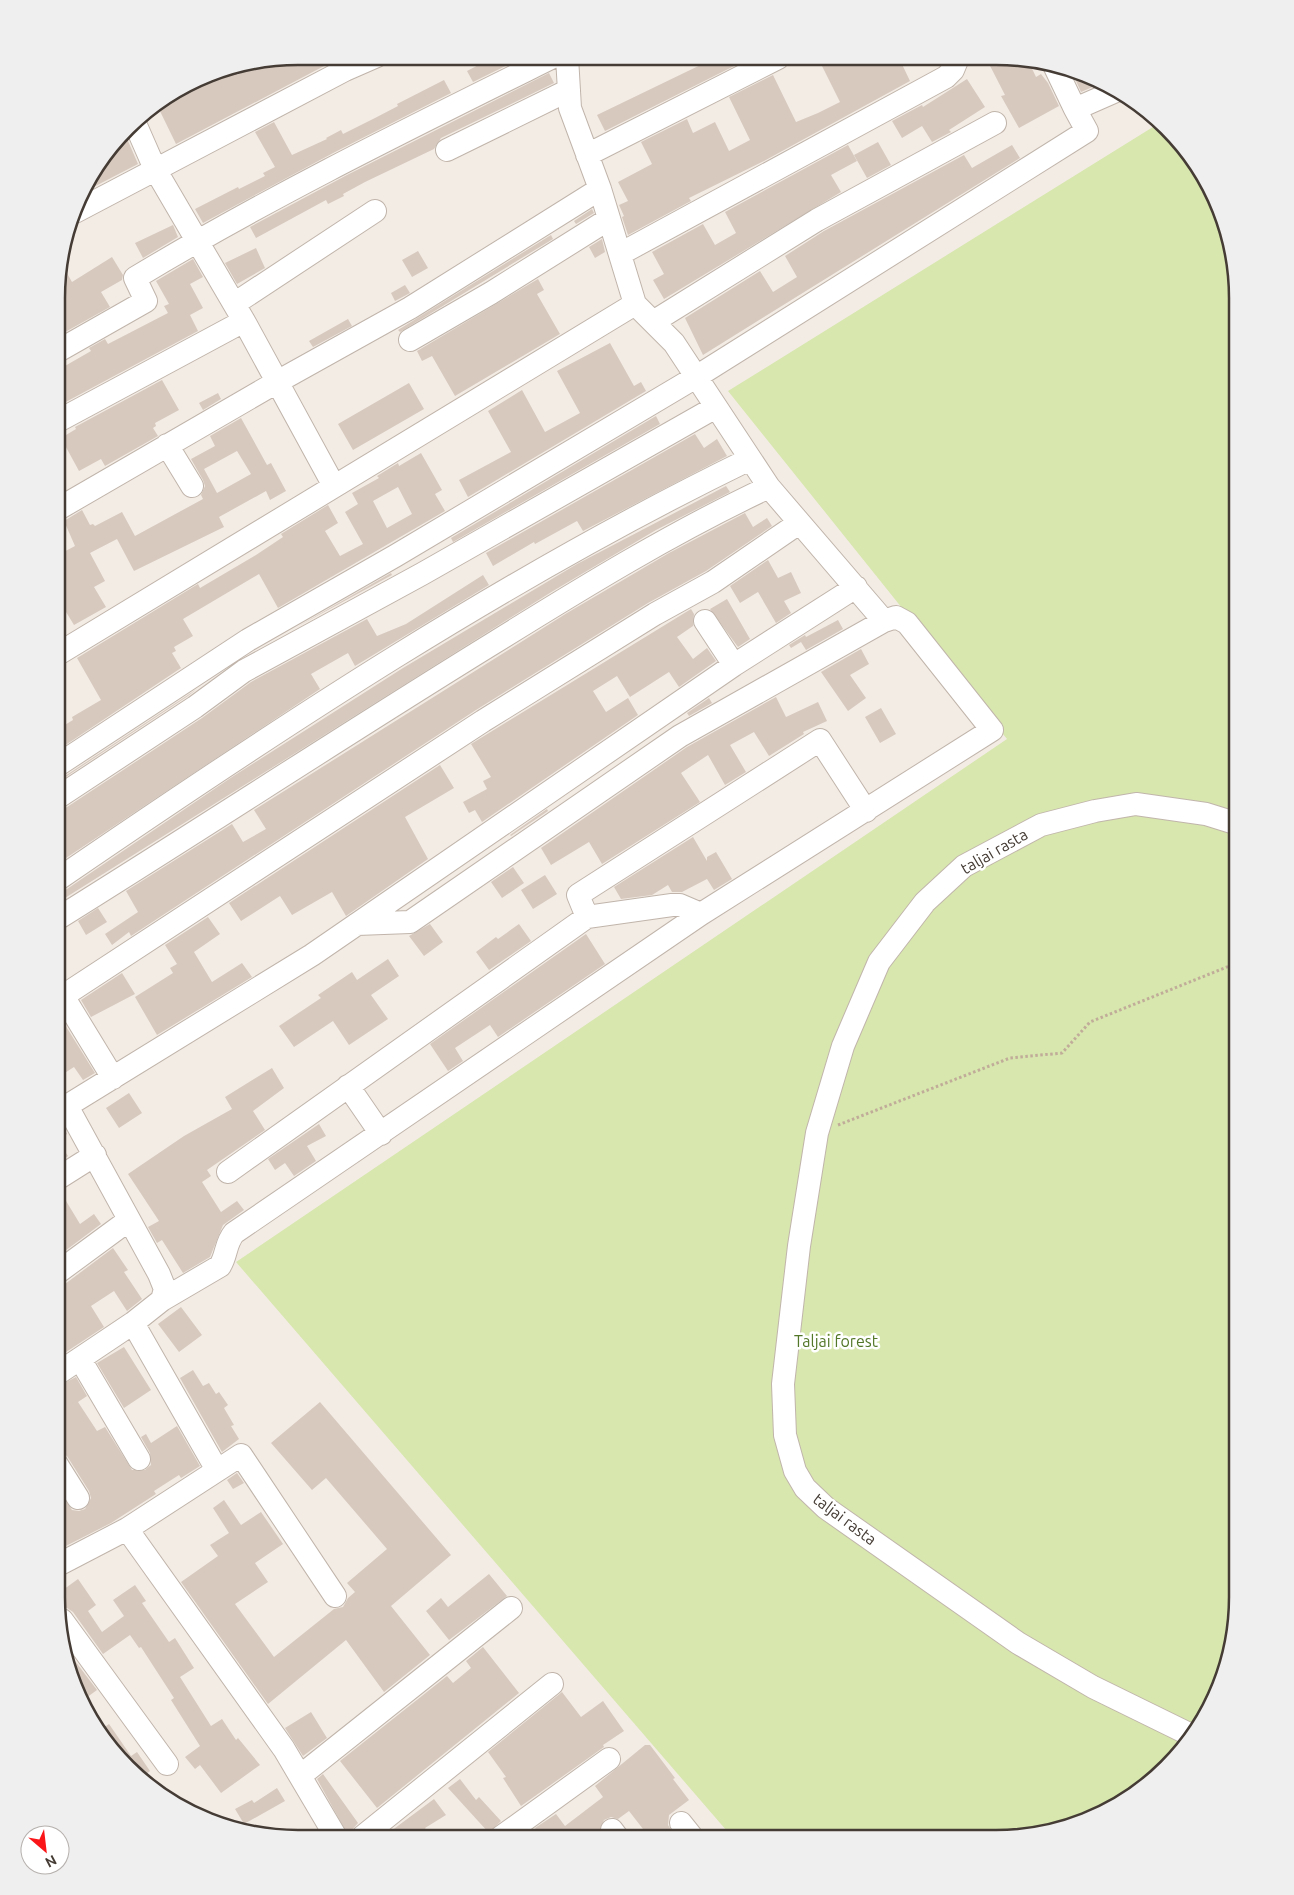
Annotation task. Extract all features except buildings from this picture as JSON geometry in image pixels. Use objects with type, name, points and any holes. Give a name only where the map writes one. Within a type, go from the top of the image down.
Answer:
[{"type":"street","points":[[84,207],[356,65]]},
{"type":"street","points":[[65,348],[146,301],[134,278],[197,240],[537,65]]},
{"type":"street","points":[[567,65],[570,108],[600,189],[635,304],[674,343],[769,487],[856,586],[884,621]]},
{"type":"street","points":[[588,155],[764,65]]},
{"type":"street","points":[[620,254],[946,77],[955,65]]},
{"type":"street","points":[[65,760],[248,640],[696,377],[1087,130],[1058,74]]},
{"type":"street","points":[[447,150],[569,90]]},
{"type":"street","points":[[1075,109],[1109,94]]},
{"type":"street","points":[[653,322],[817,220],[995,122]]},
{"type":"street","points":[[137,129],[155,169],[239,312],[334,486]]},
{"type":"street","points":[[65,505],[277,382],[410,308],[600,189]]},
{"type":"street","points":[[65,417],[239,312],[375,211]]},
{"type":"street","points":[[410,340],[492,293],[609,219]]},
{"type":"street","points":[[65,650],[635,304]]},
{"type":"street","points":[[65,793],[195,707],[244,671],[430,569],[716,407]]},
{"type":"street","points":[[168,445],[192,486]]},
{"type":"street","points":[[65,875],[309,710],[533,573],[687,490],[750,459]]},
{"type":"street","points":[[65,914],[208,825],[336,739],[591,583],[731,505],[769,487]]},
{"type":"street","points":[[65,990],[483,721],[655,614],[713,582],[799,523]]},
{"type":"street","points":[[65,1107],[312,955],[734,665],[856,586]]},
{"type":"street","points":[[65,1367],[133,1323],[162,1300],[220,1266],[224,1259],[226,1246],[234,1233],[701,914],[992,730],[907,623],[896,617],[884,621],[680,736],[410,922],[357,924]]},
{"type":"street","points":[[705,621],[734,665]]},
{"type":"street","points":[[587,917],[578,895],[820,740],[866,811]]},
{"type":"street","name":"taljai rasta","points":[[1186,1732],[1094,1687],[1018,1643],[826,1508],[805,1488],[796,1470],[785,1435],[783,1384],[799,1246],[817,1133],[843,1046],[879,962],[925,902],[964,866],[1041,825],[1096,810],[1136,804],[1206,814],[1229,821]]},
{"type":"street","points":[[228,1172],[587,917],[672,904],[680,905],[701,914]]},
{"type":"street","points":[[65,1001],[113,1078]]},
{"type":"street","points":[[348,1086],[381,1134]]},
{"type":"street","points":[[65,1113],[95,1155],[159,1274],[165,1289],[162,1300]]},
{"type":"street","points":[[65,1174],[95,1155]]},
{"type":"street","points":[[65,1267],[129,1220]]},
{"type":"street","points":[[133,1323],[217,1470]]},
{"type":"street","points":[[80,1359],[139,1459]]},
{"type":"street","points":[[65,1561],[127,1529],[241,1455],[335,1596]]},
{"type":"street","points":[[65,1477],[78,1498]]},
{"type":"street","points":[[127,1529],[284,1749],[332,1830]]},
{"type":"street","points":[[300,1776],[511,1608]]},
{"type":"street","points":[[67,1627],[167,1764]]},
{"type":"street","points":[[371,1830],[552,1684]]},
{"type":"street","points":[[511,1830],[610,1759]]},
{"type":"path","points":[[817,1133],[1010,1058],[1062,1053],[1090,1022],[1229,968]]},
{"type":"green space","name":"Taljai forest","points":[[1154,126],[1190,168],[1205,195],[1217,223],[1225,252],[1229,283],[1229,1612],[1225,1643],[1217,1672],[1198,1714],[1171,1751],[1138,1782],[1113,1799],[1071,1818],[1042,1826],[1011,1830],[726,1830],[236,1262],[1007,739],[728,391]]}]
